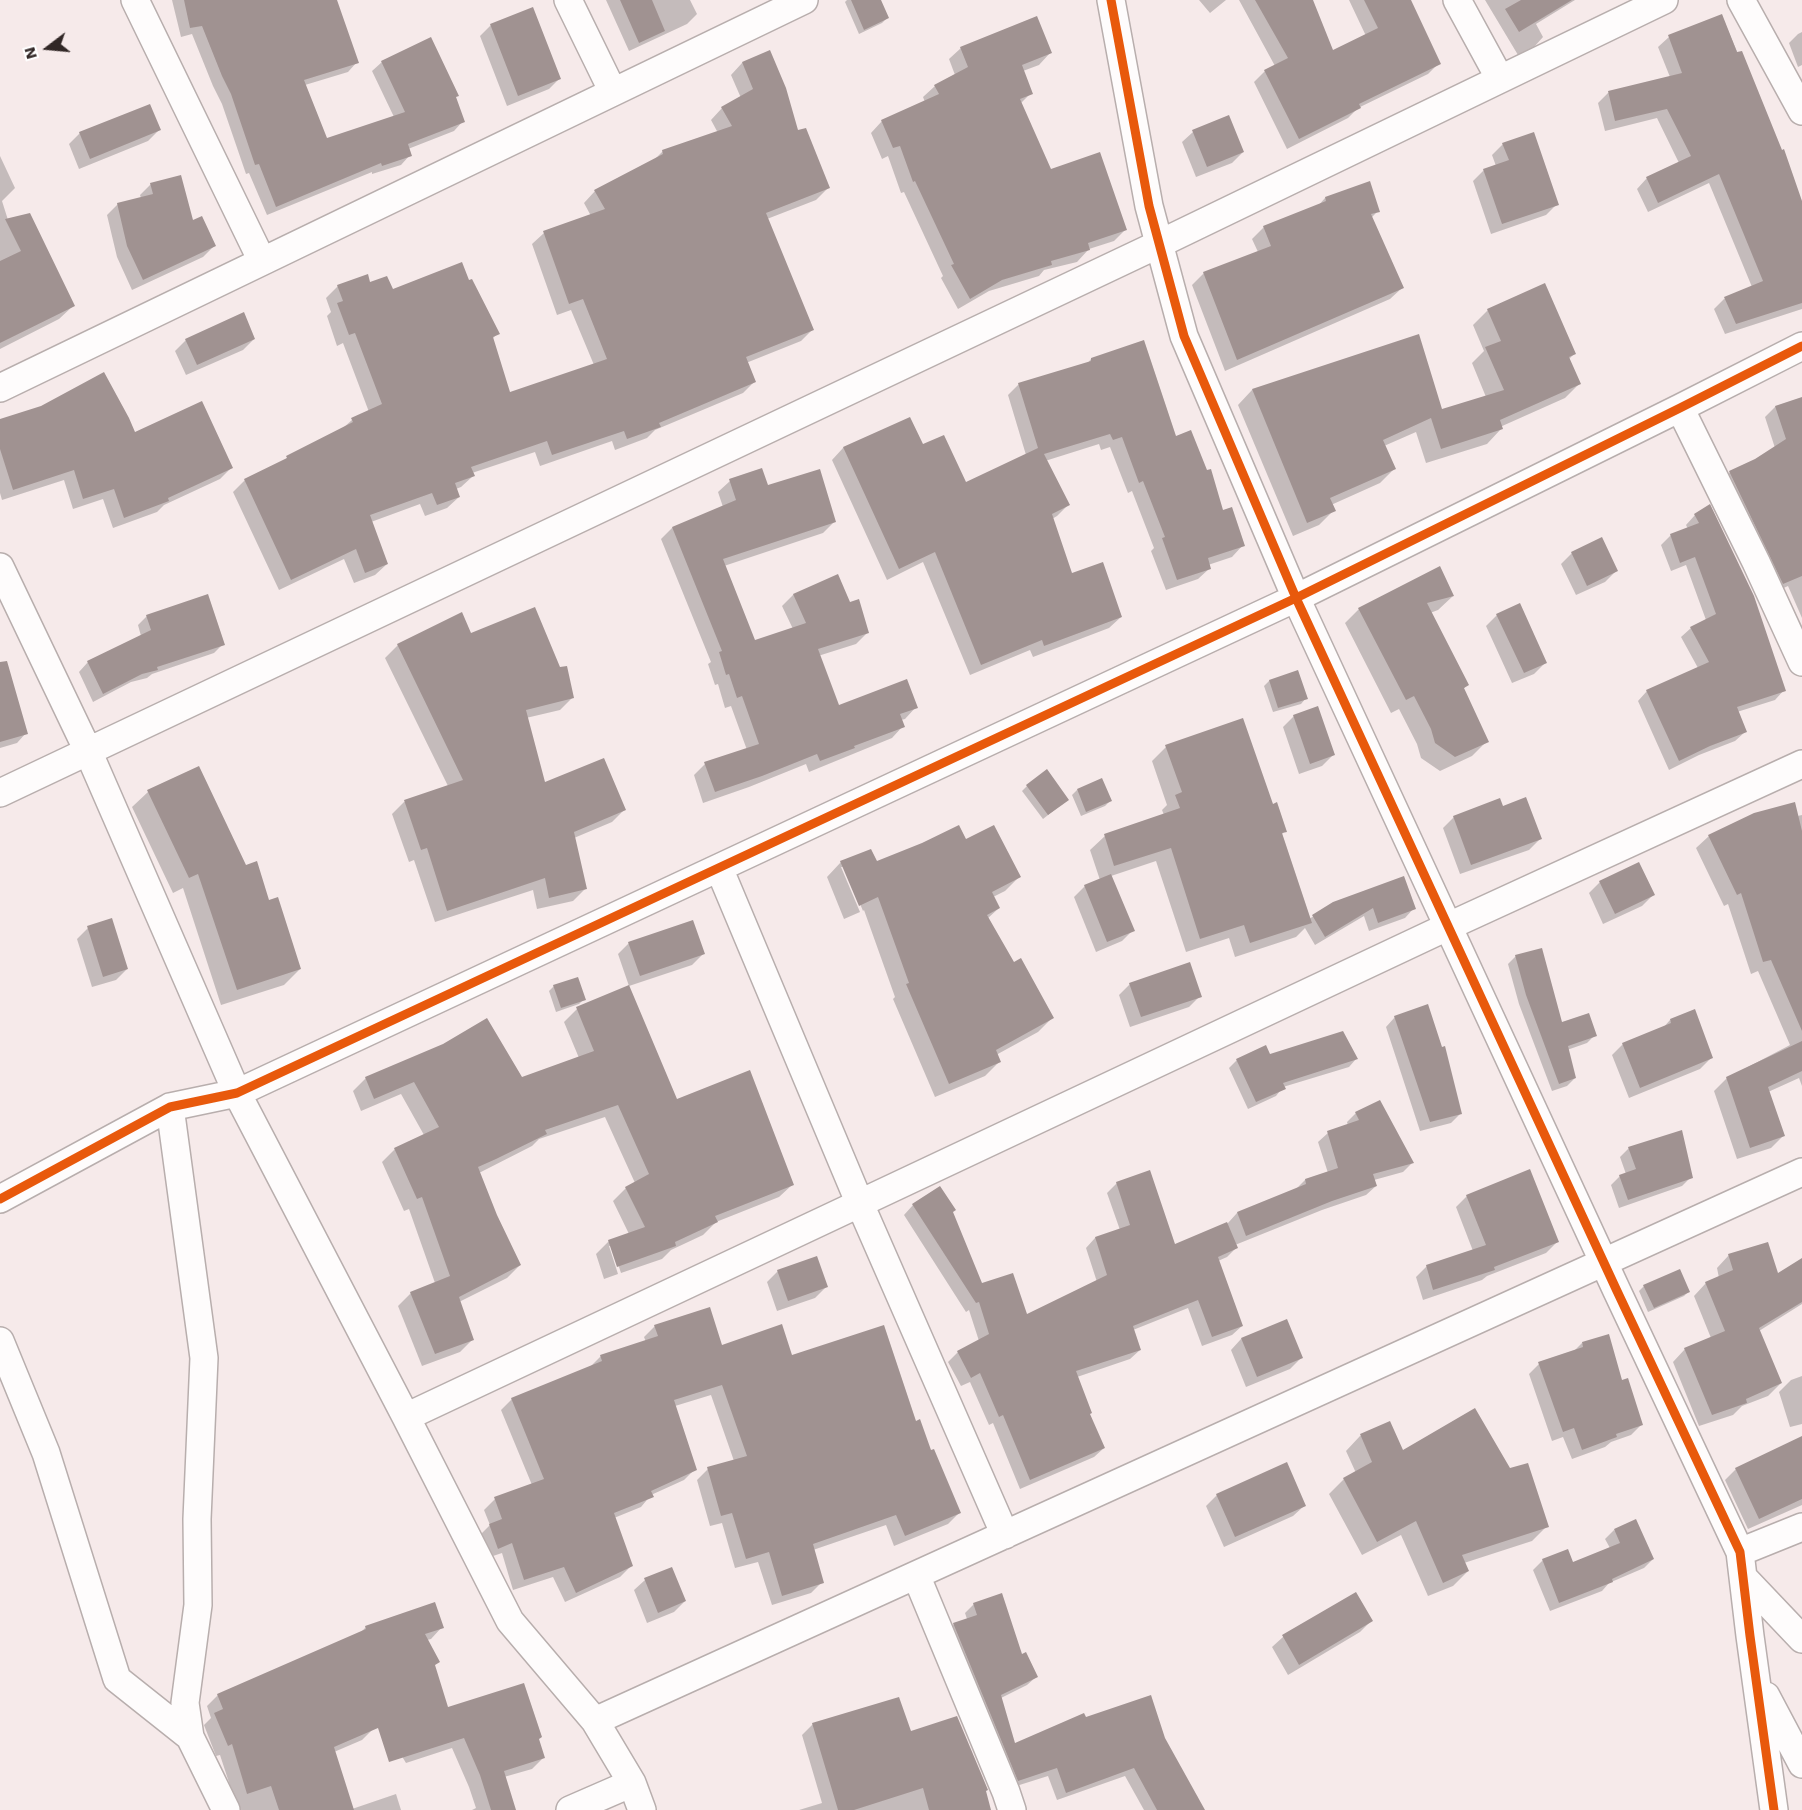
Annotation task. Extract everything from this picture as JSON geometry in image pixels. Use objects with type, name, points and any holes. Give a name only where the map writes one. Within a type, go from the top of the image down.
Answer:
[{"type":"street","points":[[135,0],[262,261]]},
{"type":"street","points":[[568,0],[613,92]]},
{"type":"street","points":[[0,388],[804,0]]},
{"type":"street","points":[[1111,0],[1149,206],[1184,336],[1296,598],[1604,1261],[1742,1565],[1802,1639]]},
{"type":"street","points":[[1457,0],[1500,79]]},
{"type":"street","points":[[0,793],[1159,244],[1664,0]]},
{"type":"street","points":[[1741,0],[1802,111]]},
{"type":"street","points":[[0,1199],[170,1107],[237,1093],[1296,598],[1802,346]]},
{"type":"street","points":[[1680,408],[1756,562],[1802,662]]},
{"type":"street","points":[[0,567],[88,751],[237,1093],[510,1622],[595,1721],[633,1783],[642,1810]]},
{"type":"street","points":[[406,1417],[1449,926],[1802,764]]},
{"type":"street","points":[[719,868],[860,1203],[1005,1535]]},
{"type":"street","points":[[170,1107],[204,1358],[197,1519],[198,1605],[185,1703],[190,1737],[226,1810]]},
{"type":"street","points":[[595,1721],[1802,1172]]},
{"type":"street","points":[[0,1341],[46,1454],[117,1679],[190,1737]]},
{"type":"street","points":[[1742,1565],[1802,1527]]},
{"type":"street","points":[[1742,1565],[1774,1810]]},
{"type":"street","points":[[916,1575],[1012,1810]]},
{"type":"street","points":[[1757,1680],[1802,1764]]},
{"type":"street","points":[[570,1810],[633,1783]]},
{"type":"building","points":[[184,0],[337,0],[359,63],[304,80],[327,138],[405,112],[381,61],[431,37],[459,96],[456,97],[465,122],[408,144],[412,156],[382,166],[381,163],[276,207],[259,164],[255,165],[231,94],[202,26],[190,28]]},
{"type":"building","points":[[620,0],[652,0],[665,31],[639,43]]},
{"type":"building","points":[[851,0],[881,0],[889,18],[864,30]]},
{"type":"building","points":[[1255,0],[1313,0],[1333,50],[1378,28],[1364,0],[1411,0],[1441,64],[1359,104],[1361,108],[1299,139],[1264,70],[1288,58]]},
{"type":"building","points":[[1521,0],[1572,0],[1519,32],[1505,9]]},
{"type":"building","points":[[533,7],[561,79],[518,96],[490,24]]},
{"type":"building","points":[[1722,14],[1737,52],[1742,51],[1782,150],[1784,149],[1802,201],[1802,303],[1736,324],[1724,297],[1763,281],[1719,174],[1658,203],[1646,177],[1691,156],[1667,109],[1615,121],[1608,91],[1682,73],[1668,35]]},
{"type":"building","points":[[1037,16],[1052,53],[1022,65],[1033,94],[1020,99],[1051,169],[1100,152],[1127,230],[1088,243],[1090,250],[1051,261],[1052,265],[1002,280],[970,299],[951,265],[954,264],[915,181],[913,182],[900,146],[893,148],[881,120],[939,94],[934,85],[968,67],[960,47]]},
{"type":"building","points":[[770,50],[786,88],[798,130],[806,128],[830,188],[766,213],[814,330],[746,357],[756,382],[659,423],[661,427],[627,439],[624,431],[552,455],[547,441],[471,467],[475,476],[455,483],[460,497],[437,505],[432,493],[370,515],[388,564],[365,573],[356,549],[291,580],[244,479],[353,422],[351,418],[382,404],[355,333],[349,335],[337,303],[343,301],[337,285],[368,274],[370,282],[387,276],[393,289],[462,262],[469,280],[472,279],[500,334],[493,337],[510,392],[607,359],[583,299],[569,304],[543,231],[605,209],[594,190],[663,154],[662,150],[732,126],[721,107],[753,89],[742,62]]},
{"type":"building","points":[[150,104],[161,130],[90,159],[79,132]]},
{"type":"building","points":[[1229,115],[1244,152],[1207,167],[1192,130]]},
{"type":"building","points":[[1534,132],[1559,205],[1502,224],[1483,169],[1509,160],[1502,143]]},
{"type":"building","points":[[181,175],[193,220],[202,216],[216,246],[143,280],[127,246],[117,203],[153,194],[150,183]]},
{"type":"building","points":[[1370,181],[1380,212],[1371,214],[1404,288],[1237,360],[1203,272],[1271,246],[1263,226],[1326,201],[1325,197]]},
{"type":"building","points":[[30,213],[75,306],[0,343],[0,261],[21,251],[5,219]]},
{"type":"building","points":[[1545,283],[1576,354],[1569,357],[1581,384],[1500,420],[1503,429],[1441,449],[1431,418],[1383,440],[1396,469],[1330,498],[1336,511],[1307,523],[1252,389],[1419,334],[1442,409],[1504,390],[1485,347],[1501,341],[1487,309]]},
{"type":"building","points":[[244,312],[255,339],[197,365],[185,339]]},
{"type":"building","points":[[1144,340],[1176,436],[1191,430],[1207,470],[1211,469],[1223,510],[1232,507],[1245,546],[1208,558],[1211,569],[1177,580],[1162,538],[1165,537],[1143,481],[1139,483],[1122,437],[1113,440],[1110,434],[1044,454],[1070,505],[1052,514],[1072,573],[1103,562],[1122,617],[1044,646],[1042,640],[981,665],[935,552],[899,569],[843,447],[910,417],[923,444],[944,435],[966,482],[1038,448],[1018,383],[1091,361],[1091,358]]},
{"type":"building","points":[[104,372],[135,432],[202,401],[233,468],[168,498],[169,501],[124,518],[114,489],[83,499],[74,470],[13,490],[0,449],[0,419],[41,406]]},
{"type":"building","points":[[1802,397],[1802,576],[1783,584],[1729,471],[1755,459],[1786,439],[1775,406]]},
{"type":"building","points":[[762,468],[768,485],[820,469],[836,522],[723,559],[755,640],[806,623],[793,594],[838,574],[850,602],[859,599],[869,633],[818,649],[839,705],[907,679],[918,708],[900,714],[905,727],[854,746],[855,748],[820,761],[817,754],[715,792],[704,762],[759,744],[742,696],[737,698],[729,674],[726,675],[719,652],[722,651],[672,527],[736,500],[729,479]]},
{"type":"building","points":[[1710,504],[1754,596],[1786,691],[1737,707],[1747,732],[1679,761],[1646,690],[1709,662],[1690,627],[1716,614],[1695,557],[1680,563],[1670,534],[1699,523],[1694,514]]},
{"type":"building","points":[[1602,537],[1618,571],[1587,586],[1571,552]]},
{"type":"building","points":[[1440,566],[1454,596],[1427,603],[1469,685],[1464,688],[1489,742],[1455,757],[1435,743],[1431,729],[1414,696],[1406,700],[1358,608]]},
{"type":"building","points":[[208,594],[225,645],[157,667],[158,670],[142,674],[103,694],[87,661],[151,630],[146,615]]},
{"type":"building","points":[[1520,603],[1547,663],[1524,673],[1496,614]]},
{"type":"building","points":[[535,607],[560,667],[567,666],[574,698],[526,710],[545,782],[604,758],[626,810],[574,832],[587,889],[549,898],[545,878],[447,911],[427,848],[421,850],[404,800],[463,780],[397,644],[462,612],[471,633]]},
{"type":"building","points":[[7,661],[28,734],[0,742],[0,662]]},
{"type":"building","points":[[1298,670],[1308,699],[1278,708],[1269,680]]},
{"type":"building","points":[[1318,706],[1335,755],[1310,764],[1293,715]]},
{"type":"building","points":[[1243,718],[1273,804],[1277,802],[1287,832],[1282,833],[1312,923],[1250,943],[1244,925],[1200,939],[1171,848],[1114,866],[1104,834],[1180,808],[1175,795],[1182,792],[1165,745]]},
{"type":"building","points":[[199,766],[246,865],[257,861],[269,900],[278,897],[301,969],[237,990],[198,874],[189,878],[147,790]]},
{"type":"building","points":[[1047,769],[1069,800],[1048,815],[1026,785]]},
{"type":"building","points":[[1102,778],[1112,801],[1086,812],[1077,789]]},
{"type":"building","points":[[1526,797],[1542,839],[1471,865],[1453,816],[1500,798],[1503,806]]},
{"type":"building","points":[[1795,802],[1802,831],[1802,1031],[1771,960],[1763,962],[1741,893],[1737,895],[1708,835],[1754,813]]},
{"type":"building","points":[[959,825],[966,839],[994,825],[1021,877],[992,892],[1000,908],[987,915],[1014,962],[1021,958],[1054,1018],[996,1050],[1001,1062],[949,1084],[906,984],[909,983],[878,897],[859,906],[840,861],[871,849],[877,861]]},
{"type":"building","points":[[1639,862],[1655,895],[1615,914],[1599,881]]},
{"type":"building","points":[[1111,874],[1135,931],[1107,942],[1084,885]]},
{"type":"building","points":[[1404,876],[1416,909],[1378,923],[1373,908],[1325,937],[1312,915],[1333,902]]},
{"type":"building","points":[[112,918],[128,969],[103,977],[87,926]]},
{"type":"building","points":[[693,920],[705,954],[640,976],[628,942]]},
{"type":"building","points":[[1542,948],[1562,1022],[1589,1013],[1597,1036],[1568,1046],[1576,1078],[1559,1084],[1526,995],[1515,955]]},
{"type":"building","points":[[1190,962],[1202,997],[1141,1017],[1129,983]]},
{"type":"building","points":[[578,977],[586,1000],[561,1008],[553,985]]},
{"type":"building","points":[[629,985],[677,1099],[750,1070],[794,1185],[715,1216],[718,1222],[675,1242],[676,1246],[617,1267],[608,1240],[645,1227],[625,1187],[649,1174],[618,1105],[545,1130],[547,1134],[478,1167],[497,1215],[521,1265],[459,1297],[474,1340],[435,1354],[410,1292],[450,1276],[422,1197],[417,1199],[394,1148],[439,1127],[414,1082],[374,1099],[365,1077],[443,1044],[487,1018],[522,1077],[594,1051],[576,1007]]},
{"type":"building","points":[[1428,1004],[1442,1047],[1445,1046],[1462,1114],[1430,1122],[1394,1016]]},
{"type":"building","points":[[1695,1009],[1713,1058],[1640,1088],[1622,1043],[1671,1023],[1670,1019]]},
{"type":"building","points":[[1343,1031],[1358,1059],[1283,1083],[1286,1089],[1256,1102],[1236,1059],[1266,1045],[1270,1054]]},
{"type":"building","points":[[1802,1041],[1802,1071],[1768,1087],[1785,1136],[1750,1148],[1726,1077]]},
{"type":"building","points":[[1380,1100],[1414,1163],[1373,1174],[1377,1186],[1332,1201],[1246,1236],[1237,1212],[1306,1184],[1305,1179],[1338,1168],[1327,1131],[1359,1120],[1355,1112]]},
{"type":"building","points":[[1682,1130],[1693,1178],[1628,1200],[1619,1175],[1636,1169],[1628,1147]]},
{"type":"building","points":[[1530,1169],[1559,1242],[1494,1267],[1495,1270],[1433,1290],[1426,1265],[1486,1245],[1466,1195]]},
{"type":"building","points":[[1150,1170],[1175,1244],[1227,1222],[1238,1248],[1218,1257],[1243,1326],[1212,1337],[1198,1300],[1133,1326],[1141,1350],[1076,1371],[1092,1413],[1090,1414],[1105,1448],[1030,1480],[1003,1415],[999,1417],[980,1373],[971,1378],[957,1351],[989,1334],[979,1302],[976,1303],[912,1204],[940,1186],[956,1210],[953,1212],[982,1283],[1013,1273],[1027,1314],[1107,1275],[1095,1237],[1130,1225],[1116,1182]]},
{"type":"building","points":[[1768,1242],[1778,1273],[1802,1258],[1802,1302],[1759,1328],[1782,1383],[1746,1399],[1747,1403],[1712,1415],[1684,1348],[1725,1331],[1705,1282],[1733,1270],[1728,1254]]},
{"type":"building","points":[[817,1256],[828,1287],[788,1301],[777,1270]]},
{"type":"building","points":[[1680,1269],[1690,1292],[1654,1308],[1643,1285]]},
{"type":"building","points":[[710,1307],[722,1345],[782,1324],[792,1355],[884,1325],[916,1421],[920,1419],[931,1450],[934,1449],[961,1513],[905,1536],[896,1515],[813,1544],[824,1583],[782,1596],[769,1552],[746,1559],[732,1513],[721,1516],[707,1467],[747,1456],[722,1385],[674,1400],[697,1470],[651,1491],[654,1497],[614,1513],[633,1566],[576,1593],[564,1567],[524,1580],[512,1543],[498,1549],[489,1524],[502,1519],[494,1497],[544,1479],[511,1398],[602,1361],[600,1355],[658,1336],[654,1325]]},
{"type":"building","points":[[1287,1319],[1303,1358],[1257,1377],[1241,1338]]},
{"type":"building","points":[[1609,1334],[1622,1380],[1628,1378],[1643,1425],[1616,1434],[1617,1437],[1582,1450],[1574,1428],[1563,1432],[1538,1362],[1583,1347],[1582,1342]]},
{"type":"building","points":[[1475,1408],[1510,1468],[1528,1463],[1549,1527],[1462,1555],[1469,1571],[1443,1583],[1416,1521],[1377,1542],[1343,1478],[1372,1462],[1360,1434],[1390,1421],[1403,1450]]},
{"type":"building","points":[[1802,1436],[1802,1499],[1759,1519],[1735,1468]]},
{"type":"building","points":[[1287,1462],[1306,1506],[1235,1537],[1216,1494]]},
{"type":"building","points":[[1636,1519],[1654,1559],[1612,1579],[1613,1582],[1559,1603],[1542,1559],[1568,1549],[1573,1562],[1620,1543],[1614,1529]]},
{"type":"building","points":[[672,1567],[686,1601],[658,1613],[644,1578]]},
{"type":"building","points":[[1356,1592],[1373,1621],[1299,1665],[1282,1635]]},
{"type":"building","points":[[1002,1593],[1022,1654],[1026,1652],[1038,1677],[1001,1695],[1015,1743],[1084,1713],[1086,1717],[1151,1695],[1165,1738],[1205,1810],[1157,1810],[1134,1768],[1066,1793],[1057,1768],[1018,1781],[953,1623],[977,1615],[973,1603]]},
{"type":"building","points":[[435,1602],[444,1628],[425,1634],[440,1662],[435,1665],[448,1707],[524,1683],[542,1737],[539,1739],[545,1758],[504,1771],[516,1810],[491,1810],[480,1775],[464,1738],[389,1762],[378,1728],[334,1747],[354,1810],[279,1810],[271,1786],[247,1794],[232,1744],[228,1746],[214,1713],[223,1709],[217,1694],[366,1629],[365,1626]]},
{"type":"building","points":[[899,1697],[911,1731],[957,1716],[988,1790],[986,1791],[991,1810],[929,1810],[923,1788],[854,1810],[838,1810],[812,1723]]},
{"type":"cycle path","points":[[0,1199],[170,1107],[237,1093],[1296,598],[1184,336],[1149,206],[1111,0]]},
{"type":"cycle path","points":[[1774,1810],[1740,1552],[1296,598],[1802,346]]}]
